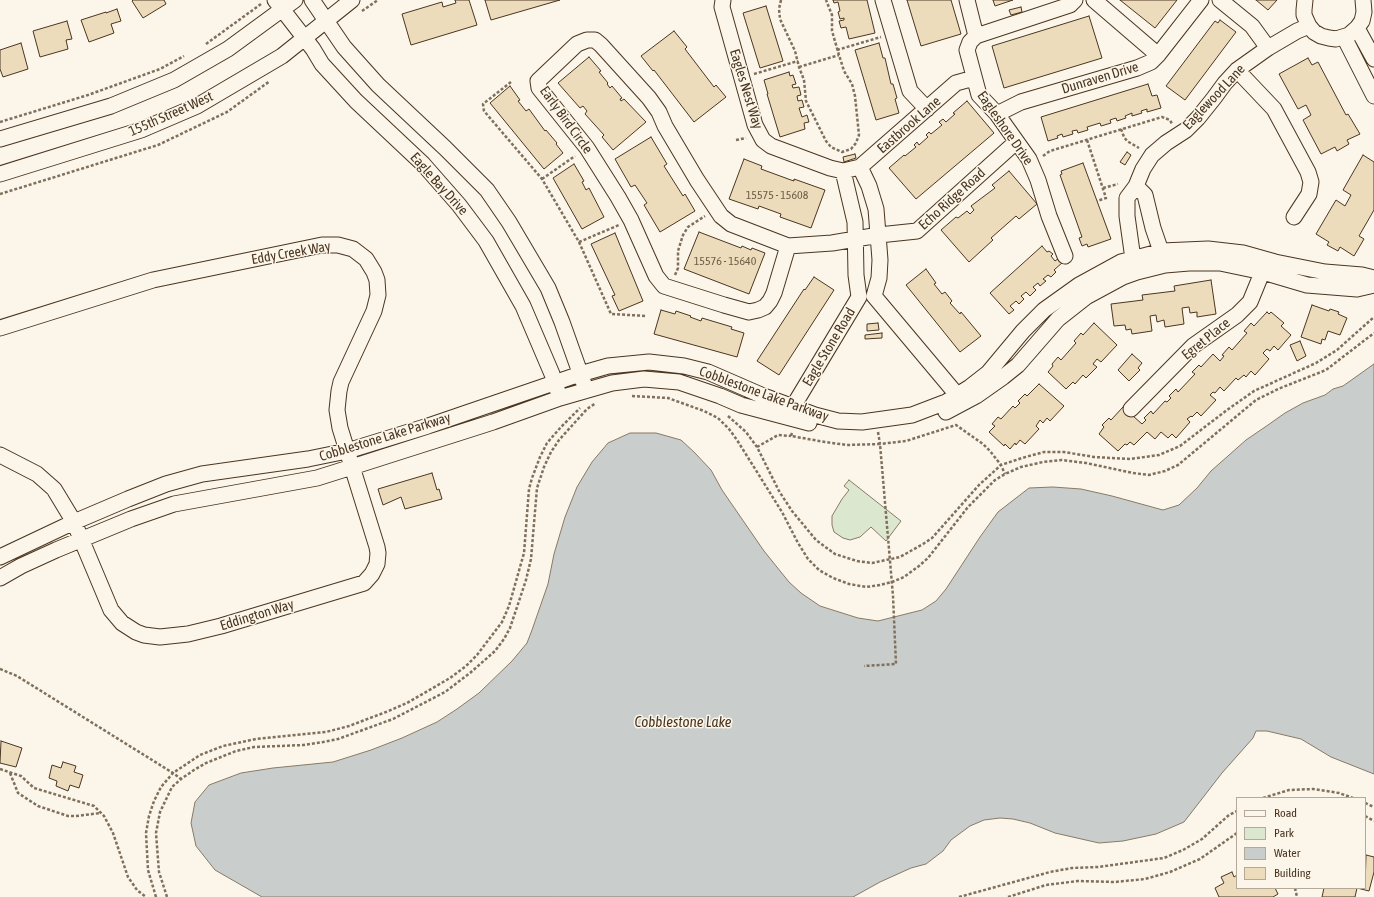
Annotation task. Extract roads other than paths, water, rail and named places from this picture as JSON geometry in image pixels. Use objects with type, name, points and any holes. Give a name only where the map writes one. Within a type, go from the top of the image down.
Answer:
[{"type":"street","name":"155th Street West","points":[[0,139],[111,106],[174,80],[228,49],[274,4],[295,0]]},
{"type":"street","name":"Eagle Bay Drive","points":[[312,0],[344,47],[378,85],[487,190],[510,222],[548,288],[562,322],[586,396]]},
{"type":"street","name":"155th Street West","points":[[0,174],[141,130],[197,106],[282,56],[352,0]]},
{"type":"street","name":"Eagles Nest Way","points":[[723,0],[722,6],[742,78],[756,125],[763,140],[771,146],[792,155],[843,171]]},
{"type":"street","points":[[883,0],[910,91],[928,109]]},
{"type":"street","points":[[967,0],[976,36],[1070,5],[1075,0]]},
{"type":"street","points":[[1094,0],[1158,55]]},
{"type":"street","name":"Dunraven Drive","points":[[997,114],[1021,102],[1137,68],[1151,62],[1201,0]]},
{"type":"street","points":[[1220,0],[1252,26],[1268,48]]},
{"type":"street","points":[[1305,0],[1304,15],[1309,26],[1314,32],[1321,36],[1336,39],[1344,37],[1357,28],[1363,16],[1366,1]]},
{"type":"street","name":"Eagle Bay Drive","points":[[274,4],[304,38],[322,64],[356,101],[424,164],[459,205],[486,241],[523,306],[560,398]]},
{"type":"street","name":"Eaglewood Lane","points":[[1135,265],[1126,216],[1127,198],[1136,186],[1142,169],[1152,155],[1166,143],[1186,130],[1198,118],[1237,70],[1297,30],[1309,26]]},
{"type":"street","points":[[1357,28],[1374,59]]},
{"type":"street","name":"Eagleshore Drive","points":[[976,36],[970,42],[967,50],[979,95],[997,114],[1029,160],[1038,180],[1049,216],[1065,256]]},
{"type":"street","points":[[1344,37],[1374,96]]},
{"type":"street","name":"Early Bird Circle","points":[[788,246],[770,301],[765,307],[758,310],[749,312],[664,286],[656,276],[631,220],[618,197],[587,148],[539,88],[538,81],[577,44],[587,40],[595,40],[649,98],[659,112],[665,126],[716,210],[731,224],[788,246],[826,244],[856,239]]},
{"type":"street","points":[[1237,70],[1274,109],[1308,172],[1311,182],[1308,194],[1294,216]]},
{"type":"street","name":"Eastbrook Lane","points":[[843,171],[865,164],[956,83],[974,78]]},
{"type":"street","name":"Echo Ridge Road","points":[[856,239],[917,231],[1016,142]]},
{"type":"street","points":[[865,164],[869,186],[876,209],[880,260],[879,278],[874,296],[961,398]]},
{"type":"street","name":"Eagle Stone Road","points":[[790,412],[859,297],[856,275],[855,222],[843,171]]},
{"type":"street","points":[[1136,186],[1145,195],[1153,228],[1163,258]]},
{"type":"street","name":"Eddy Creek Way","points":[[0,328],[153,280],[322,245],[330,244],[346,246],[353,249],[366,259],[374,272],[378,288],[374,311],[345,373],[339,391],[337,410],[338,419],[352,468]]},
{"type":"street","name":"Cobblestone Lake Parkway","points":[[961,398],[970,387],[988,373],[1023,331],[1044,310],[1079,284],[1121,262],[1135,265],[1208,249],[1243,253],[1308,285],[1329,288],[1357,289],[1374,285]]},
{"type":"street","name":"Cobblestone Lake Parkway","points":[[1265,265],[1275,262],[1325,272],[1362,275],[1374,278]]},
{"type":"street","name":"Cobblestone Lake Parkway","points":[[0,557],[74,522],[128,499],[182,479],[202,474],[264,466],[347,451],[428,426],[554,382],[608,366],[648,362],[684,366],[708,372],[790,412],[837,429],[893,427],[913,423],[937,415],[961,398],[995,383],[1018,365],[1056,322],[1086,297],[1123,277],[1135,265]]},
{"type":"street","name":"Egret Place","points":[[1131,409],[1193,346],[1237,314],[1250,302],[1265,265]]},
{"type":"street","name":"Eagle Stone Road","points":[[859,297],[874,296]]},
{"type":"street","points":[[1044,310],[1056,322]]},
{"type":"street","name":"Cobblestone Lake Parkway","points":[[679,382],[684,366]]},
{"type":"street","name":"Cobblestone Lake Parkway","points":[[0,578],[21,566],[81,539],[174,504],[310,479],[352,468],[493,422],[560,398],[586,396],[612,383],[644,379],[679,382],[741,405],[790,412]]},
{"type":"street","points":[[0,455],[37,474],[46,481],[60,499],[74,522],[81,539]]},
{"type":"street","name":"Eddington Way","points":[[81,539],[111,610],[128,628],[144,635],[160,637],[188,634],[221,626],[364,583],[372,574],[376,564],[378,553],[377,547],[352,468]]},
{"type":"water","name":"Cobblestone Lake","points":[[1374,364],[1374,774],[1331,757],[1301,739],[1267,731],[1256,731],[1253,738],[1222,773],[1184,822],[1156,834],[1123,841],[1099,843],[1055,833],[1030,823],[1013,819],[1000,818],[984,820],[970,826],[951,840],[943,851],[926,864],[911,868],[880,882],[853,897],[262,897],[215,870],[196,846],[191,823],[195,802],[209,785],[241,773],[333,762],[371,750],[437,722],[479,693],[512,661],[527,643],[548,584],[554,554],[565,517],[577,487],[592,462],[608,443],[630,433],[656,433],[681,440],[711,470],[722,490],[764,551],[789,582],[801,593],[820,606],[858,618],[878,621],[922,610],[936,601],[946,589],[998,512],[1029,488],[1053,487],[1081,489],[1163,510],[1179,505],[1197,488],[1211,471],[1246,440],[1285,413],[1303,403],[1325,395],[1333,389],[1343,386]]}]
